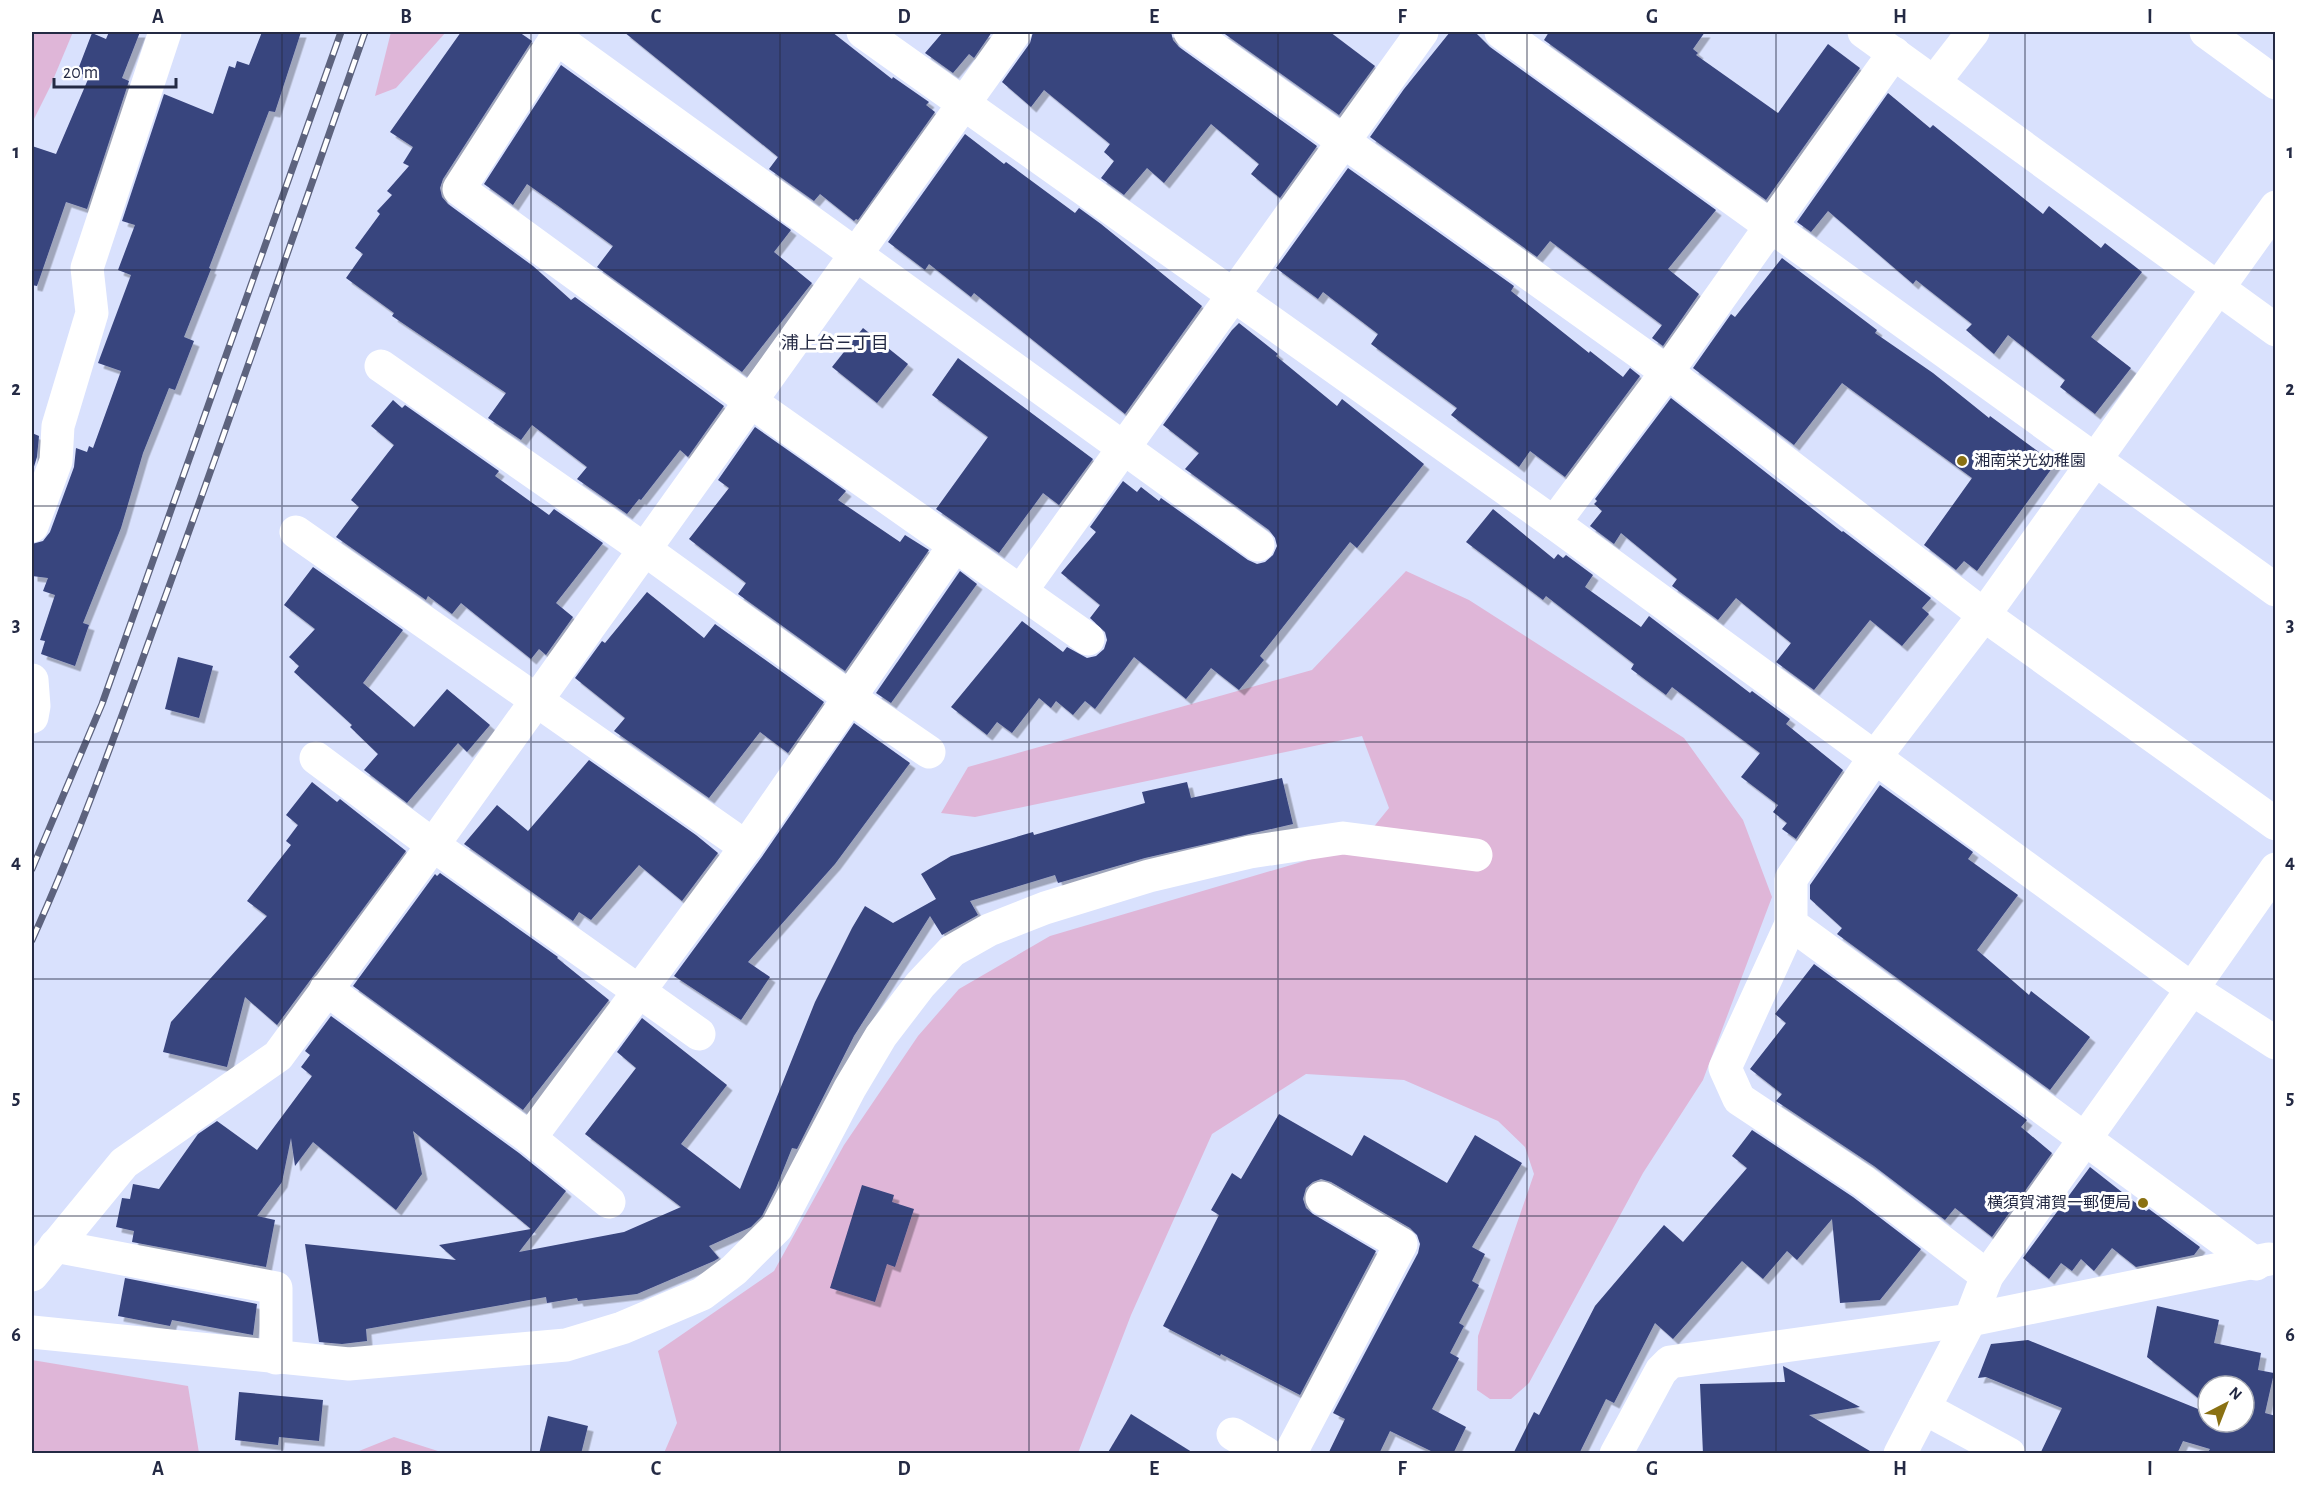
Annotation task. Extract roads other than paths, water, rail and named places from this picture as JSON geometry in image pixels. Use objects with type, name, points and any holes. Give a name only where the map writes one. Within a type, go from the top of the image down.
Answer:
[{"type":"street","points":[[32,526],[56,461],[58,426],[92,313],[87,268],[165,32]]},
{"type":"street","points":[[863,32],[1554,523],[2192,989],[2276,1043]]},
{"type":"street","points":[[32,1275],[124,1162],[278,1056],[433,845],[1015,32]]},
{"type":"street","points":[[1190,32],[1667,372],[1984,615],[2276,824]]},
{"type":"street","points":[[1021,591],[1422,32]]},
{"type":"street","points":[[1501,32],[2276,590]]},
{"type":"street","points":[[1864,32],[1935,81],[2276,330]]},
{"type":"street","points":[[1935,81],[1973,32]]},
{"type":"street","points":[[2206,32],[2276,83]]},
{"type":"street","points":[[1088,639],[750,401],[459,189],[558,34],[1258,545]]},
{"type":"street","points":[[1554,523],[1667,372],[1894,53]]},
{"type":"street","points":[[1987,1276],[1864,1182],[1739,1099],[1725,1068],[1791,924],[1791,879],[1875,758],[1984,615],[2276,207]]},
{"type":"street","points":[[381,366],[644,549],[929,752]]},
{"type":"street","points":[[296,532],[746,847]]},
{"type":"street","points":[[530,1138],[746,847],[955,545]]},
{"type":"street","points":[[32,680],[34,706],[32,717]]},
{"type":"street","points":[[316,758],[433,845],[699,1034]]},
{"type":"street","points":[[32,1332],[349,1364],[566,1345],[622,1328],[702,1294],[734,1270],[777,1227],[850,1088],[881,1036],[920,985],[952,951],[989,930],[1045,908],[1108,888],[1250,852],[1343,838],[1476,855]]},
{"type":"street","points":[[1900,1454],[1970,1320],[1987,1276],[2276,869]]},
{"type":"street","points":[[1791,924],[2084,1140],[2266,1261]]},
{"type":"street","points":[[326,989],[530,1138],[609,1202]]},
{"type":"street","points":[[1290,1454],[1401,1244],[1322,1198]]},
{"type":"street","points":[[55,1246],[276,1288],[276,1358]]},
{"type":"street","points":[[1616,1454],[1661,1371],[1670,1362],[1970,1320],[2266,1261]]},
{"type":"street","points":[[1924,1408],[2009,1454]]},
{"type":"street","points":[[1233,1434],[1267,1454]]},
{"type":"railway","points":[[32,869],[102,704],[341,32]]},
{"type":"railway","points":[[32,940],[82,821],[128,700],[365,32]]},
{"type":"place","name":"湘南栄光幼稚園","points":[[1962,461]]},
{"type":"place","name":"横須賀浦賀一郵便局","points":[[2143,1203]]},
{"type":"district","name":"浦上台三丁目","points":[[835,344]]}]
